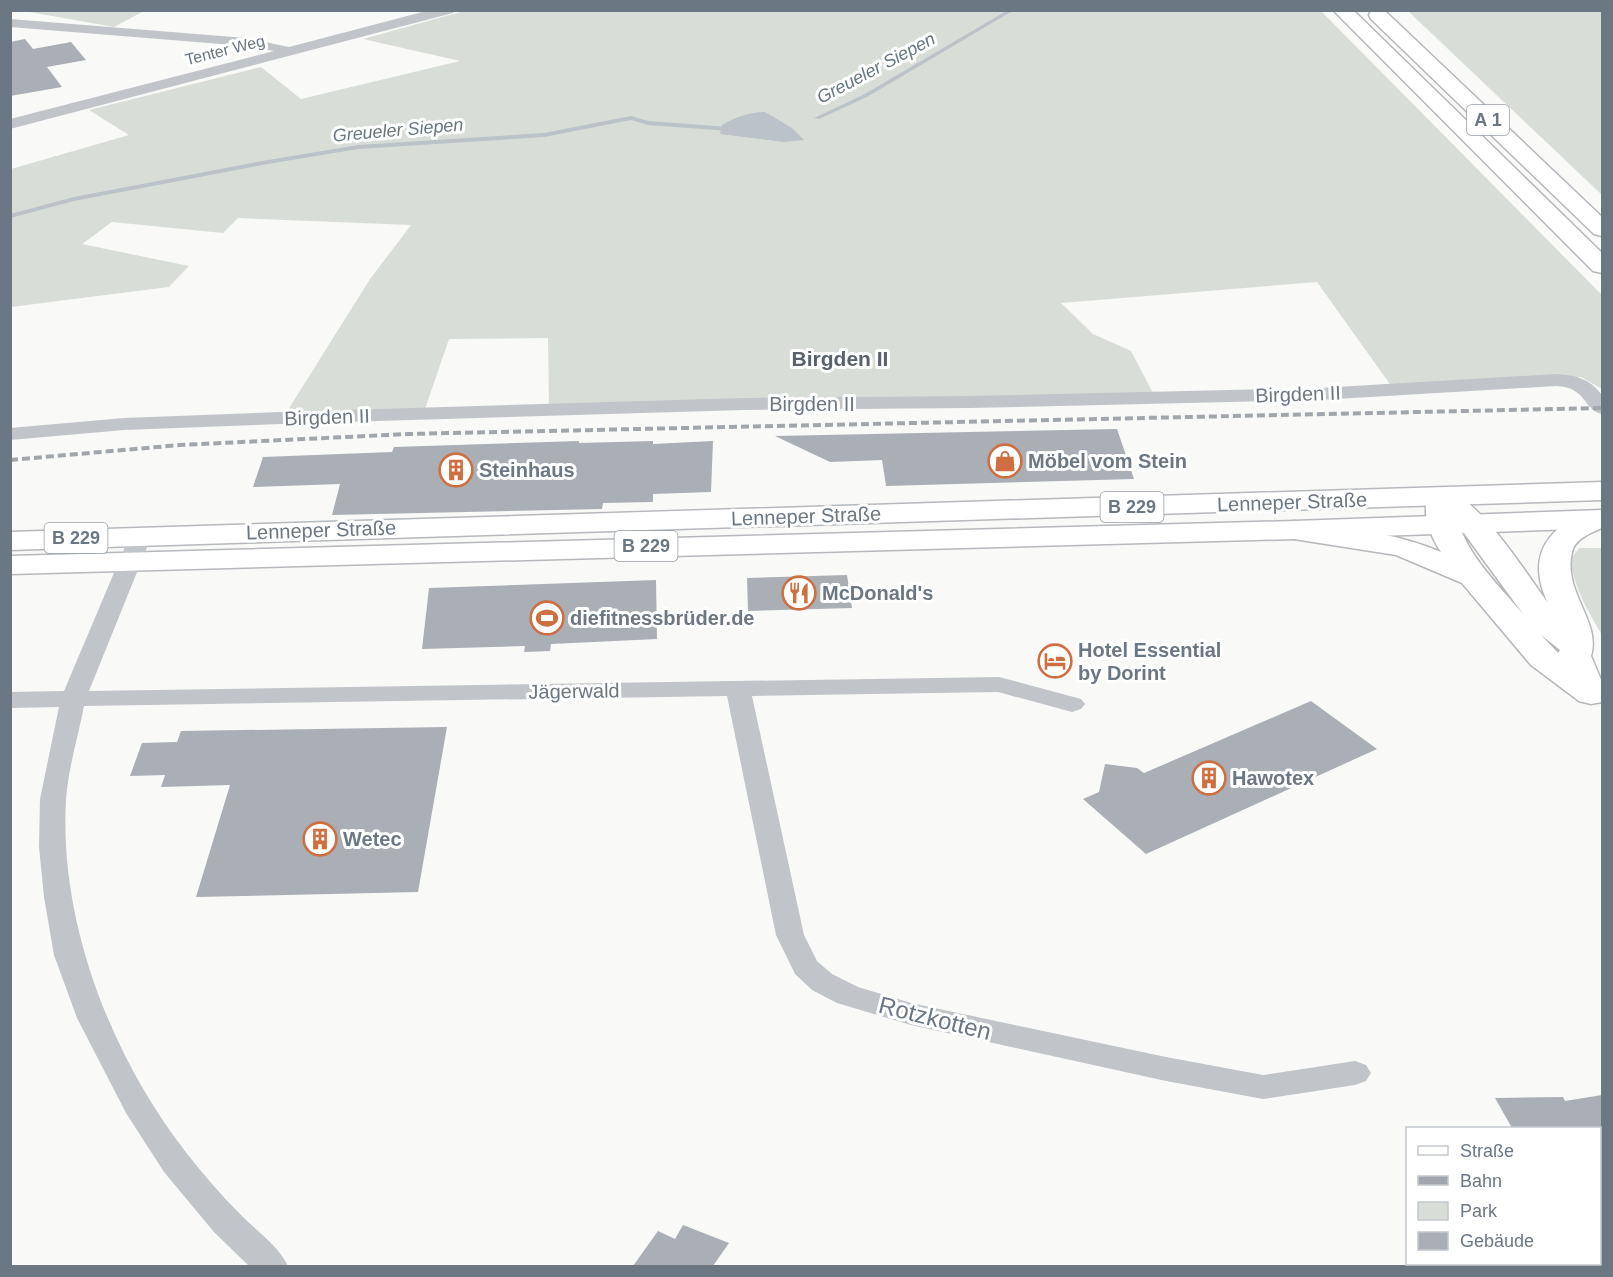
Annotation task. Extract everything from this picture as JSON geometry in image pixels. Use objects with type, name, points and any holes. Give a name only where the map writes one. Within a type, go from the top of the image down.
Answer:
[{"type":"main road","name":"A 1","points":[[1342,10],[1602,266]]},
{"type":"main road","name":"A 1","points":[[1374,10],[1602,229]]},
{"type":"main road","name":"Lenneper Straße","points":[[10,565],[136,548],[1600,510]]},
{"type":"main road","name":"Lenneper Straße","points":[[10,540],[136,548],[1294,530],[1453,515],[1600,510]]},
{"type":"main road","points":[[1597,702],[1574,656],[1577,647],[1574,622],[1558,591],[1554,560],[1563,539],[1600,510]]},
{"type":"main road","points":[[1453,515],[1450,543],[1473,576],[1543,658],[1597,702]]},
{"type":"main road","points":[[1453,515],[1546,624],[1577,647]]},
{"type":"main road","points":[[1294,530],[1368,540],[1405,548],[1473,576]]},
{"type":"street","name":"Tenter Weg","points":[[10,124],[448,10]]},
{"type":"street","points":[[10,23],[246,42],[273,46],[289,52]]},
{"type":"street","name":"Birgden II","points":[[10,434],[124,424],[271,418],[744,404],[969,402],[1319,394],[1556,380],[1570,380],[1583,384],[1602,408]]},
{"type":"street","points":[[136,548],[73,700],[52,799],[55,867],[69,955],[92,1018],[156,1135],[176,1163],[226,1222],[272,1266]]},
{"type":"street","name":"Jägerwald","points":[[10,700],[999,684],[1072,704]]},
{"type":"street","name":"Rotzkotten","points":[[738,688],[790,935],[805,967],[822,982],[855,997],[911,1014],[1166,1069],[1263,1087],[1355,1073]]},
{"type":"green space","points":[[144,10],[114,27],[24,11]]},
{"type":"green space","points":[[464,11],[1321,11],[1602,295],[1602,389],[1581,377],[1392,387],[1317,282],[1061,303],[1093,334],[1131,351],[1153,393],[549,406],[548,338],[449,339],[425,409],[286,413],[370,279],[411,225],[238,218],[223,233],[112,222],[82,244],[189,266],[169,287],[11,307],[11,169],[129,135],[89,110],[261,67],[301,99],[460,61],[363,39]]},
{"type":"green space","points":[[1408,11],[1602,11],[1602,195]]},
{"type":"green space","points":[[1579,548],[1602,548],[1602,635],[1582,599],[1572,571],[1570,560]]},
{"type":"shaded area","points":[[765,112],[792,128],[804,140],[784,142],[720,134],[722,125],[732,120],[748,114]]},
{"type":"building","points":[[25,39],[33,49],[71,42],[86,60],[47,67],[62,87],[10,96],[10,42]]},
{"type":"building","name":"Möbel vom Stein","points":[[1117,429],[1134,479],[886,486],[882,460],[830,462],[775,436]]},
{"type":"building","name":"Steinhaus","points":[[579,441],[579,443],[653,441],[653,444],[713,441],[711,492],[653,494],[653,502],[603,503],[602,509],[332,515],[340,484],[253,487],[263,457],[392,452],[394,447]]},
{"type":"building","name":"McDonald's","points":[[847,575],[852,608],[748,611],[747,578]]},
{"type":"building","name":"diefitnessbrüder.de","points":[[656,580],[657,639],[551,644],[550,651],[524,652],[525,646],[422,649],[429,588]]},
{"type":"building","name":"Hawotex","points":[[1311,701],[1377,749],[1146,854],[1083,799],[1099,792],[1105,764],[1137,768],[1144,773]]},
{"type":"building","name":"Wetec","points":[[447,727],[418,892],[196,897],[230,785],[161,787],[165,775],[130,776],[142,743],[177,742],[181,731]]},
{"type":"building","points":[[1602,1095],[1602,1128],[1511,1127],[1495,1098],[1563,1097],[1565,1101]]},
{"type":"building","points":[[683,1225],[729,1243],[713,1266],[633,1266],[658,1231],[675,1239]]},
{"type":"waterway","name":"Greueler Siepen","points":[[817,118],[865,96],[1012,10]]},
{"type":"waterway","name":"Greueler Siepen","points":[[10,216],[74,199],[358,147],[544,135],[631,118],[648,123],[729,129]]},
{"type":"railway","points":[[10,460],[180,445],[408,434],[1602,408]]},
{"type":"place","name":"Möbel vom Stein","points":[[1005,461]]},
{"type":"place","name":"Steinhaus","points":[[456,470]]},
{"type":"place","name":"McDonald's","points":[[799,593]]},
{"type":"place","name":"diefitnessbrüder.de","points":[[547,618]]},
{"type":"place","name":"Hotel Essential by Dorint","points":[[1055,661]]},
{"type":"place","name":"Hawotex","points":[[1209,778]]},
{"type":"place","name":"Wetec","points":[[320,839]]},
{"type":"district","name":"Birgden II","points":[[840,358]]}]
